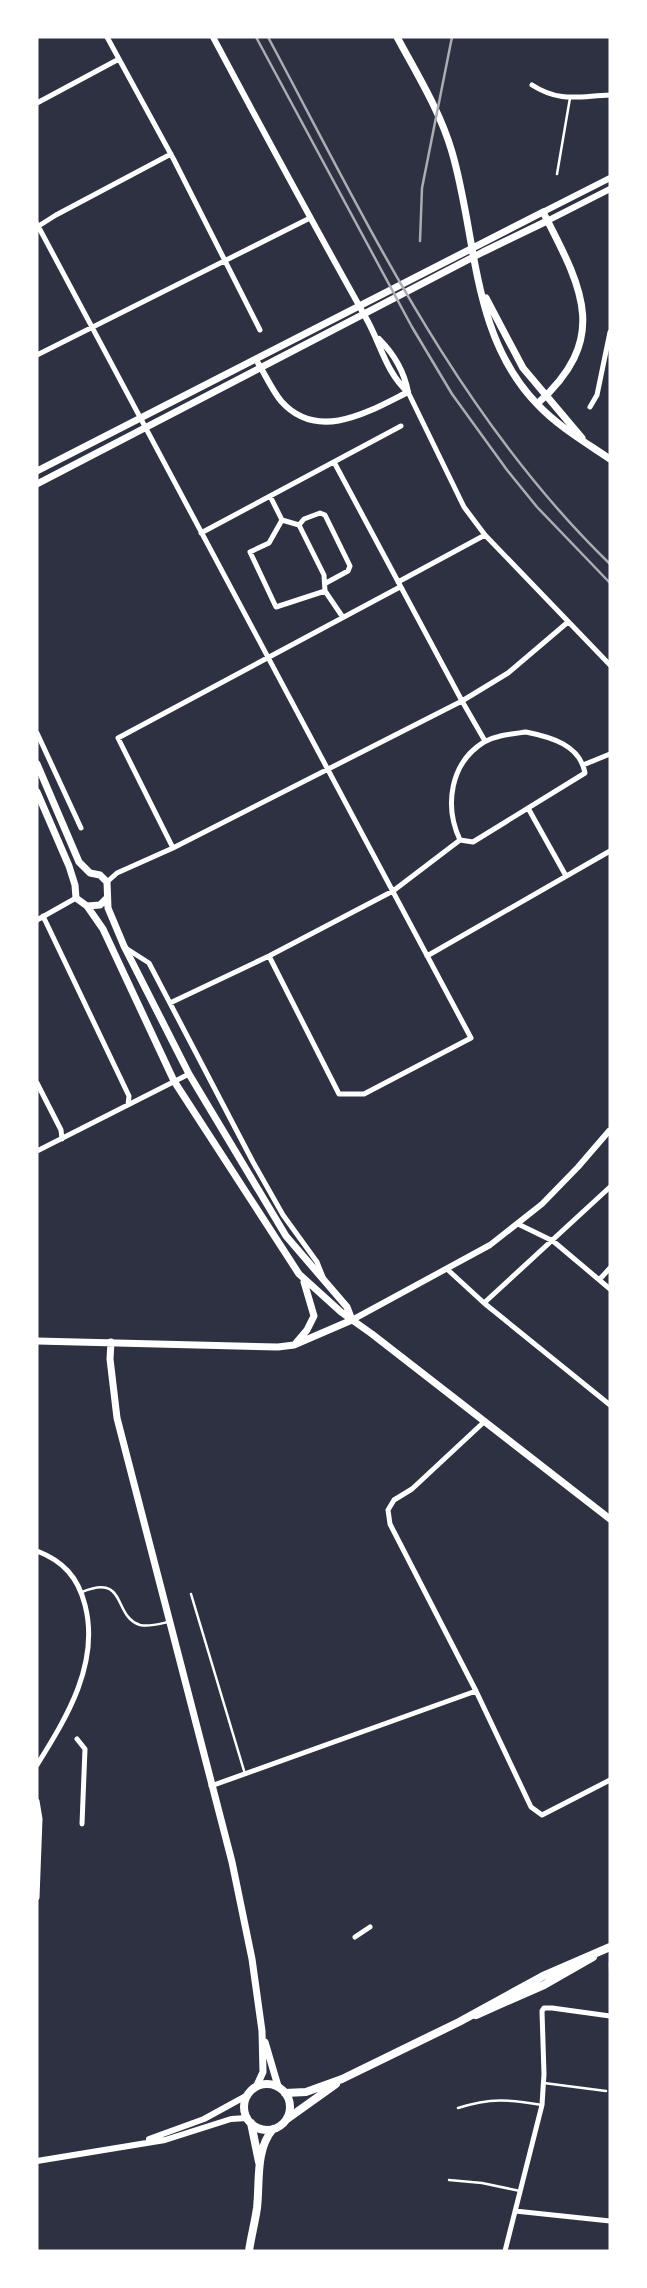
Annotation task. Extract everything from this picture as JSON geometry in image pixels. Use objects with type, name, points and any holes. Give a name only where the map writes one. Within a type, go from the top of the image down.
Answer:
[{"type":"main road","points":[[397,37],[437,111],[452,150],[481,289],[491,329],[502,354],[519,382],[537,404],[556,422],[610,459]]},
{"type":"main road","points":[[37,471],[543,212],[577,283],[583,320],[579,348],[572,365],[537,404]]},
{"type":"main road","points":[[37,484],[547,221]]},
{"type":"main road","points":[[481,289],[511,349],[545,397],[584,441]]},
{"type":"main road","points":[[37,764],[79,862],[90,873],[100,875],[107,882],[108,908],[124,946],[189,1074],[286,1236],[347,1307],[352,1320]]},
{"type":"main road","points":[[37,792],[75,885],[76,898],[87,906],[103,929],[174,1081],[302,1278],[314,1315],[295,1345]]},
{"type":"main road","points":[[75,885],[81,877],[90,873]]},
{"type":"main road","points":[[87,906],[100,905],[107,898]]},
{"type":"main road","points":[[302,1278],[352,1320],[610,1519]]},
{"type":"main road","points":[[37,1341],[258,1348],[295,1345],[352,1320]]},
{"type":"main road","points":[[111,1342],[110,1359],[117,1418],[171,1621],[234,1874],[252,1959],[262,2031],[263,2072],[244,2103],[260,2164]]},
{"type":"main road","points":[[257,2085],[272,2084],[282,2090],[306,2092],[342,2080],[459,2022],[543,1976],[610,1947]]},
{"type":"main road","points":[[262,2031],[290,2110],[286,2119]]},
{"type":"main road","points":[[249,2251],[265,2142],[273,2129],[342,2080]]},
{"type":"main road","points":[[249,2121],[257,2128],[273,2129]]},
{"type":"street","points":[[107,37],[171,154],[260,330]]},
{"type":"street","points":[[213,37],[378,338],[396,379],[408,391],[464,507],[485,535],[610,665]]},
{"type":"street","points":[[37,103],[119,59]]},
{"type":"street","points":[[532,85],[547,95],[610,95]]},
{"type":"street","points":[[171,154],[37,226],[471,1038],[364,1094],[339,1094],[269,956]]},
{"type":"street","points":[[543,212],[610,178]]},
{"type":"street","points":[[547,221],[610,190]]},
{"type":"street","points":[[37,355],[310,218]]},
{"type":"street","points":[[590,407],[597,394],[610,332]]},
{"type":"street","points":[[256,359],[282,402],[297,413],[314,420],[335,422],[357,417],[408,391]]},
{"type":"street","points":[[201,533],[401,426]]},
{"type":"street","points":[[334,462],[485,741]]},
{"type":"street","points":[[270,496],[282,520],[299,525],[324,575],[325,590],[342,616]]},
{"type":"street","points":[[299,525],[299,522],[314,514],[325,515],[349,562],[348,571],[326,583]]},
{"type":"street","points":[[282,520],[268,543],[250,552],[276,607],[325,590]]},
{"type":"street","points":[[173,848],[118,738],[269,657],[485,535]]},
{"type":"street","points":[[107,882],[117,873],[173,848],[461,701],[508,673],[568,622]]},
{"type":"street","points":[[526,732],[547,737],[575,752],[583,765],[584,773],[577,780],[473,842],[460,839],[451,808],[453,783],[468,757],[485,741],[526,732]]},
{"type":"street","points":[[37,733],[81,828]]},
{"type":"street","points":[[583,765],[610,754]]},
{"type":"street","points":[[528,807],[566,876]]},
{"type":"street","points":[[170,1003],[269,956],[393,891],[460,839]]},
{"type":"street","points":[[427,956],[610,850]]},
{"type":"street","points":[[76,898],[40,918],[129,1096],[128,1105]]},
{"type":"street","points":[[124,946],[149,963],[253,1162],[283,1215],[317,1262],[325,1283]]},
{"type":"street","points":[[37,1151],[189,1074]]},
{"type":"street","points":[[37,1083],[61,1130],[62,1139]]},
{"type":"street","points":[[352,1320],[490,1245],[518,1224],[564,1182],[609,1130]]},
{"type":"street","points":[[484,1303],[610,1187]]},
{"type":"street","points":[[518,1224],[553,1241],[610,1289]]},
{"type":"street","points":[[599,1280],[610,1268]]},
{"type":"street","points":[[448,1270],[484,1303],[610,1405]]},
{"type":"street","points":[[485,1421],[412,1489],[394,1500],[388,1510],[390,1524],[476,1691],[531,1807],[542,1815],[610,1780]]},
{"type":"street","points":[[37,1551],[73,1575],[82,1593],[89,1622],[86,1662],[65,1720],[37,1765]]},
{"type":"street","points":[[211,1786],[476,1691]]},
{"type":"street","points":[[77,1739],[85,1749],[82,1824]]},
{"type":"street","points":[[37,1801],[40,1819],[37,1898]]},
{"type":"street","points":[[355,1937],[370,1927]]},
{"type":"street","points":[[505,2251],[541,2105],[544,2083],[540,2017],[543,2009],[610,2016]]},
{"type":"street","points":[[144,2142],[204,2119],[246,2096]]},
{"type":"street","points":[[37,2161],[165,2140],[231,2119],[249,2121]]},
{"type":"street","points":[[515,2211],[610,2221]]},
{"type":"lane","points":[[558,174],[570,97]]},
{"type":"lane","points":[[82,1593],[100,1586],[106,1587],[118,1597],[129,1616],[138,1624],[148,1626],[171,1621]]},
{"type":"lane","points":[[191,1594],[245,1774]]},
{"type":"lane","points":[[544,2083],[606,2091]]},
{"type":"lane","points":[[458,2108],[502,2099],[541,2105]]},
{"type":"lane","points":[[449,2180],[520,2191]]},
{"type":"waterway","points":[[609,1963],[610,1970]]},
{"type":"railway","points":[[256,37],[412,327],[452,394],[537,507],[610,583]]},
{"type":"railway","points":[[268,37],[379,246],[461,381],[506,445],[555,506],[610,564]]},
{"type":"railway","points":[[420,241],[422,188],[452,37]]}]
